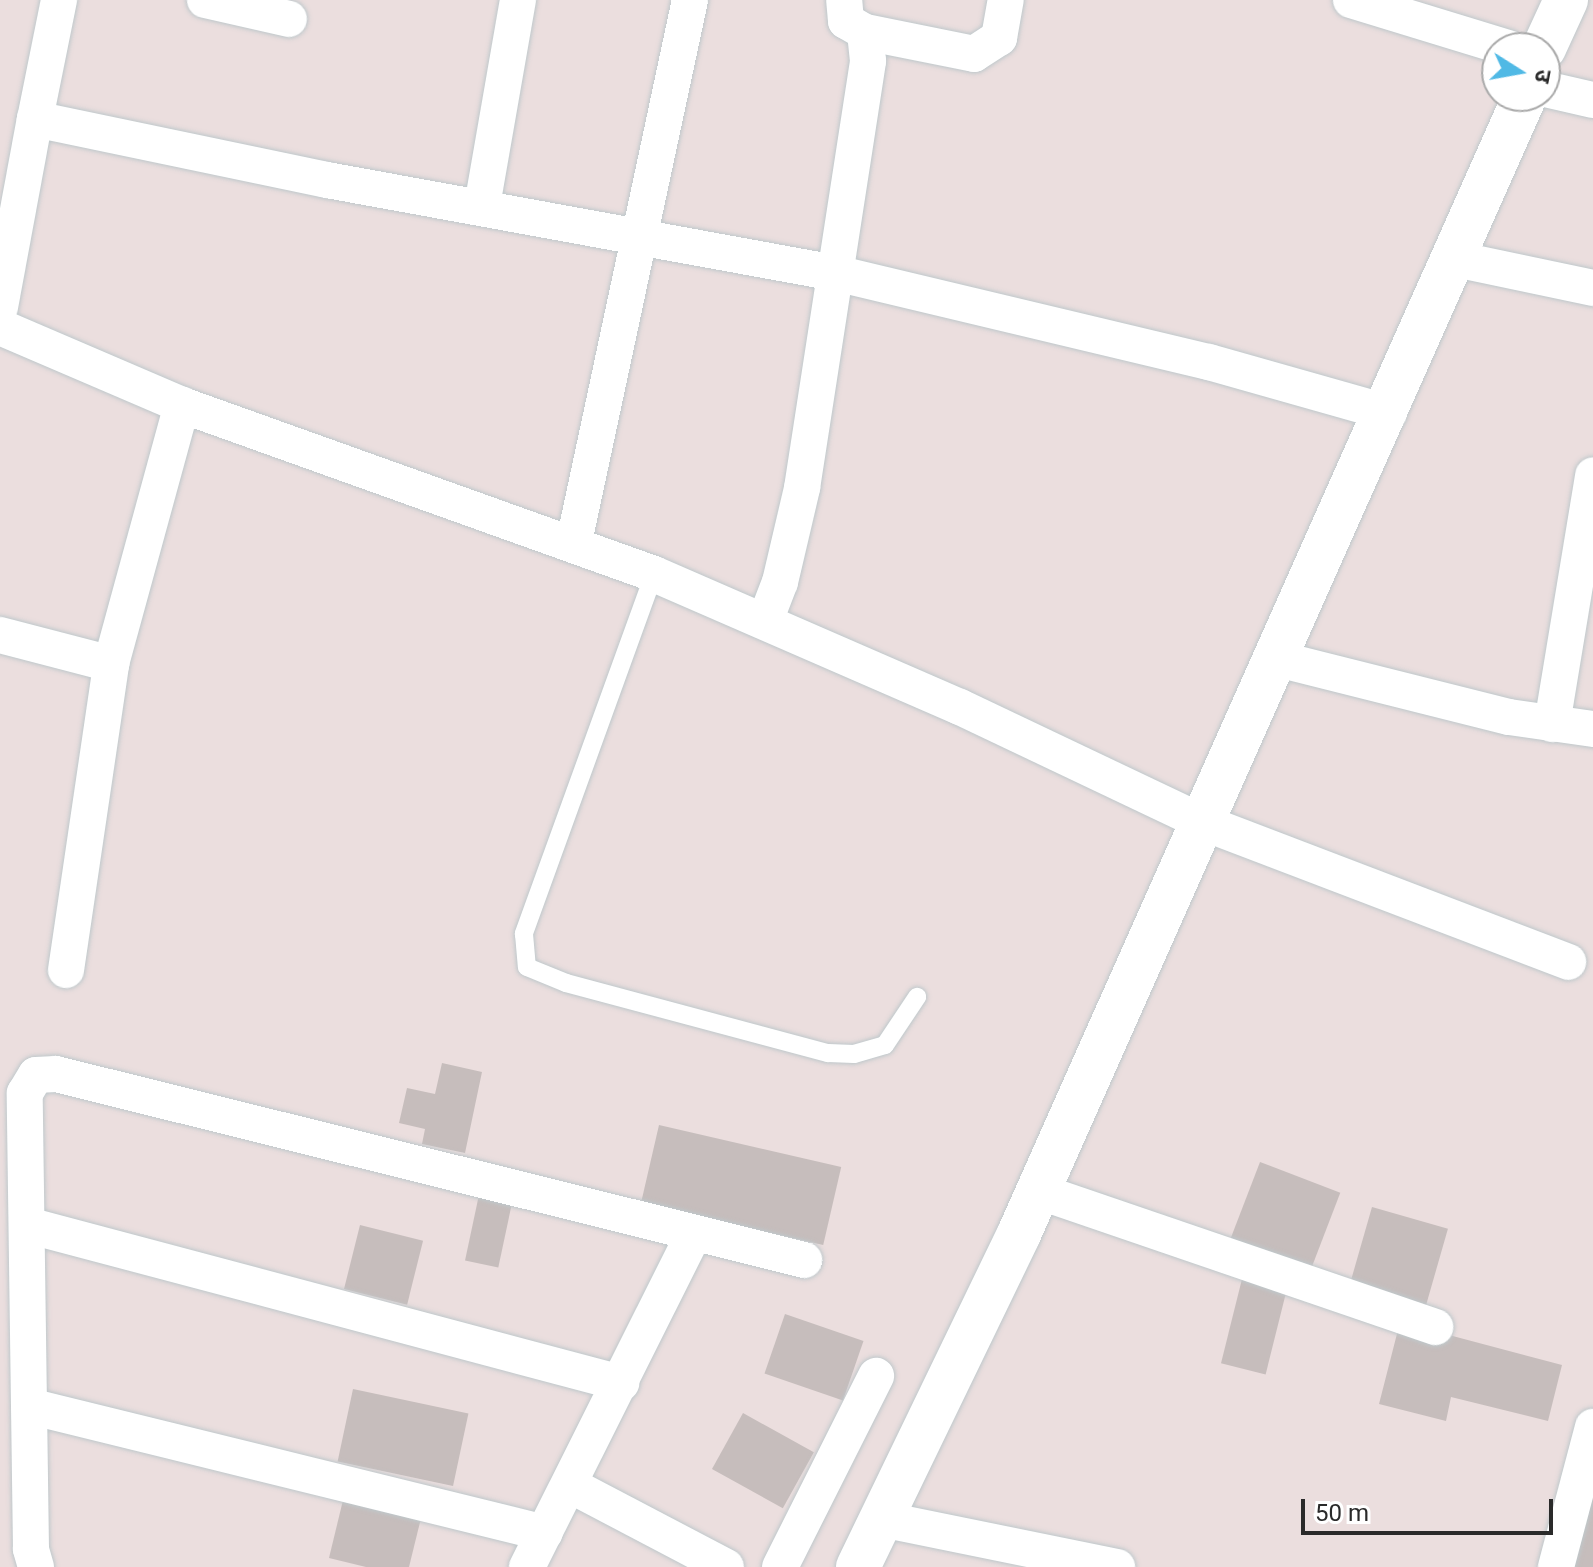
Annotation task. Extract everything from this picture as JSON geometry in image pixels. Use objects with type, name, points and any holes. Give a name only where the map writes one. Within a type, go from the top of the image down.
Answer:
[{"type":"street","points":[[0,307],[59,0]]},
{"type":"street","points":[[205,0],[289,19]]},
{"type":"street","points":[[482,206],[518,0]]},
{"type":"street","points":[[574,542],[642,238],[690,0]]},
{"type":"street","points":[[844,0],[846,21],[865,32],[974,54],[999,38],[1006,0]]},
{"type":"street","points":[[1351,0],[1481,40]]},
{"type":"street","points":[[1551,32],[1566,0]]},
{"type":"street","points":[[765,621],[780,582],[802,488],[868,61],[865,32]]},
{"type":"street","points":[[1561,93],[1593,100]]},
{"type":"street","points":[[858,1567],[1038,1191],[1274,658],[1389,413],[1451,258],[1518,112]]},
{"type":"street","points":[[35,119],[835,273],[1209,362],[1389,413]]},
{"type":"street","points":[[1451,258],[1593,288]]},
{"type":"street","points":[[0,327],[182,405],[574,542],[654,574],[765,621],[1202,822],[1568,962]]},
{"type":"street","points":[[66,970],[111,664],[182,405]]},
{"type":"street","points":[[1552,724],[1592,492]]},
{"type":"street","points":[[0,635],[111,664]]},
{"type":"street","points":[[1274,658],[1552,724],[1593,729]]},
{"type":"street","points":[[36,1567],[31,1549],[25,1093],[28,1082],[47,1073],[804,1260]]},
{"type":"street","points":[[1038,1191],[1435,1327]]},
{"type":"street","points":[[27,1225],[621,1383]]},
{"type":"street","points":[[527,1567],[694,1233]]},
{"type":"street","points":[[780,1567],[876,1376]]},
{"type":"street","points":[[29,1406],[545,1533]]},
{"type":"street","points":[[1556,1567],[1593,1427]]},
{"type":"street","points":[[570,1485],[726,1567]]},
{"type":"street","points":[[881,1519],[1117,1567]]},
{"type":"lane","points":[[654,574],[524,934],[527,967],[566,983],[828,1053],[854,1054],[885,1045],[917,997]]},
{"type":"building","points":[[442,1063],[482,1072],[465,1153],[422,1144],[425,1129],[399,1123],[407,1088],[435,1094]]},
{"type":"building","points":[[659,1125],[841,1167],[823,1245],[641,1203]]},
{"type":"building","points":[[1260,1162],[1340,1193],[1310,1272],[1230,1241]]},
{"type":"building","points":[[480,1190],[513,1197],[498,1267],[465,1260]]},
{"type":"building","points":[[1372,1207],[1448,1229],[1425,1310],[1349,1289]]},
{"type":"building","points":[[360,1225],[423,1241],[407,1305],[344,1289]]},
{"type":"building","points":[[1243,1275],[1288,1286],[1266,1374],[1221,1363]]},
{"type":"building","points":[[785,1314],[863,1341],[843,1401],[764,1374]]},
{"type":"building","points":[[1400,1322],[1562,1365],[1548,1421],[1451,1397],[1446,1421],[1379,1404]]},
{"type":"building","points":[[353,1389],[468,1414],[453,1486],[338,1461]]},
{"type":"building","points":[[743,1413],[814,1452],[783,1508],[712,1469]]},
{"type":"building","points":[[344,1496],[422,1514],[409,1567],[366,1567],[329,1558]]},
{"type":"building","points":[[1593,1497],[1593,1567],[1570,1567]]}]
